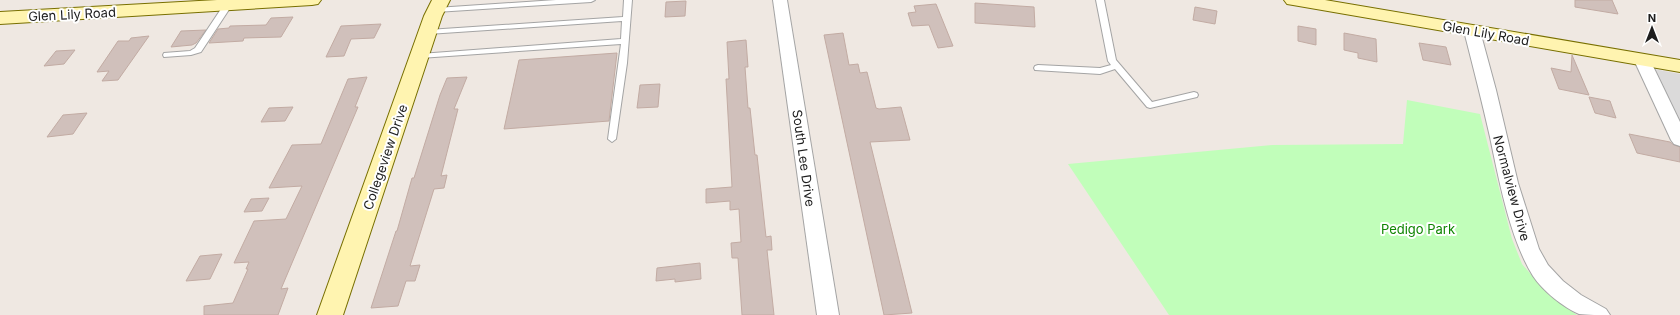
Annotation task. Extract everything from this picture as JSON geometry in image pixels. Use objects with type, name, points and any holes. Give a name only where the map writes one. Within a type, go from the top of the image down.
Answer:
[{"type":"street","name":"Glen Lily Road","points":[[0,18],[312,0]]},
{"type":"street","name":"South Lee Drive","points":[[780,0],[828,315]]},
{"type":"street","name":"Glen Lily Road","points":[[1293,0],[1680,66]]},
{"type":"street","name":"Collegeview Drive","points":[[330,315],[438,5]]},
{"type":"street","name":"Normalview Drive","points":[[1472,31],[1488,90],[1510,183],[1529,249],[1541,271],[1556,287],[1574,301],[1599,315]]},
{"type":"street","points":[[1642,60],[1680,140]]},
{"type":"lane","points":[[438,5],[590,0]]},
{"type":"lane","points":[[612,139],[620,83],[628,0]]},
{"type":"lane","points":[[1100,0],[1112,61],[1150,105],[1194,95]]},
{"type":"lane","points":[[167,56],[191,53],[198,50],[228,5]]},
{"type":"lane","points":[[428,32],[625,19]]},
{"type":"lane","points":[[420,56],[624,41]]},
{"type":"lane","points":[[1038,68],[1100,71],[1116,66]]},
{"type":"shaded area","points":[[1648,68],[1680,74],[1680,133]]},
{"type":"green space","name":"Pedigo Park","points":[[1407,100],[1480,114],[1512,239],[1522,264],[1547,293],[1577,315],[1169,315],[1068,164],[1272,145],[1403,144]]},
{"type":"building","points":[[1575,0],[1612,0],[1618,14],[1575,7]]},
{"type":"building","points":[[686,1],[685,16],[665,17],[666,2]]},
{"type":"building","points":[[975,3],[1034,7],[1035,27],[975,23]]},
{"type":"building","points":[[936,4],[953,46],[938,48],[929,25],[912,26],[908,13],[916,12],[914,6]]},
{"type":"building","points":[[1195,7],[1217,11],[1215,24],[1193,20]]},
{"type":"building","points":[[293,17],[281,37],[244,38],[243,41],[209,43],[218,29],[229,28],[230,26],[266,25],[271,18]]},
{"type":"building","points":[[381,24],[374,38],[351,39],[344,56],[326,57],[341,26]]},
{"type":"building","points":[[1298,26],[1316,29],[1316,45],[1298,41]]},
{"type":"building","points":[[206,30],[196,43],[192,45],[171,47],[181,31]]},
{"type":"building","points":[[843,33],[849,65],[858,64],[860,73],[867,72],[876,108],[901,107],[910,140],[870,142],[912,313],[884,315],[824,35]]},
{"type":"building","points":[[1344,33],[1376,39],[1377,62],[1358,58],[1358,53],[1344,50]]},
{"type":"building","points":[[149,36],[118,80],[102,81],[109,71],[97,72],[118,41],[129,41],[131,38]]},
{"type":"building","points":[[746,40],[748,67],[745,67],[748,108],[750,108],[755,155],[757,155],[766,237],[771,236],[772,250],[767,250],[774,315],[742,315],[738,258],[732,258],[731,243],[741,242],[739,209],[730,210],[730,201],[706,203],[706,189],[732,187],[726,79],[729,79],[727,42]]},
{"type":"building","points":[[1419,43],[1446,47],[1451,65],[1423,60]]},
{"type":"building","points":[[75,50],[64,64],[44,66],[56,51]]},
{"type":"building","points":[[617,53],[609,121],[504,129],[519,60]]},
{"type":"building","points":[[1572,55],[1589,95],[1559,89],[1551,68],[1571,72]]},
{"type":"building","points":[[367,77],[355,107],[358,107],[281,289],[288,288],[278,315],[204,315],[204,306],[233,303],[248,269],[246,269],[249,262],[234,263],[254,221],[286,219],[302,186],[269,188],[292,145],[321,144],[348,79]]},
{"type":"building","points":[[467,77],[454,109],[458,109],[441,176],[447,175],[444,188],[434,189],[410,266],[420,265],[415,281],[406,281],[398,306],[371,308],[397,231],[412,178],[414,178],[440,95],[447,78]]},
{"type":"building","points":[[660,84],[658,107],[637,108],[640,85]]},
{"type":"building","points":[[1589,97],[1610,101],[1616,118],[1595,113]]},
{"type":"building","points":[[293,107],[285,121],[261,122],[269,108]]},
{"type":"building","points":[[87,113],[73,134],[47,137],[63,115]]},
{"type":"building","points":[[1629,134],[1670,142],[1680,147],[1680,162],[1637,153]]},
{"type":"building","points":[[269,198],[262,211],[244,212],[251,199]]},
{"type":"building","points":[[222,254],[210,279],[186,281],[200,256]]},
{"type":"building","points":[[700,263],[701,279],[675,282],[675,279],[656,281],[657,268]]}]
